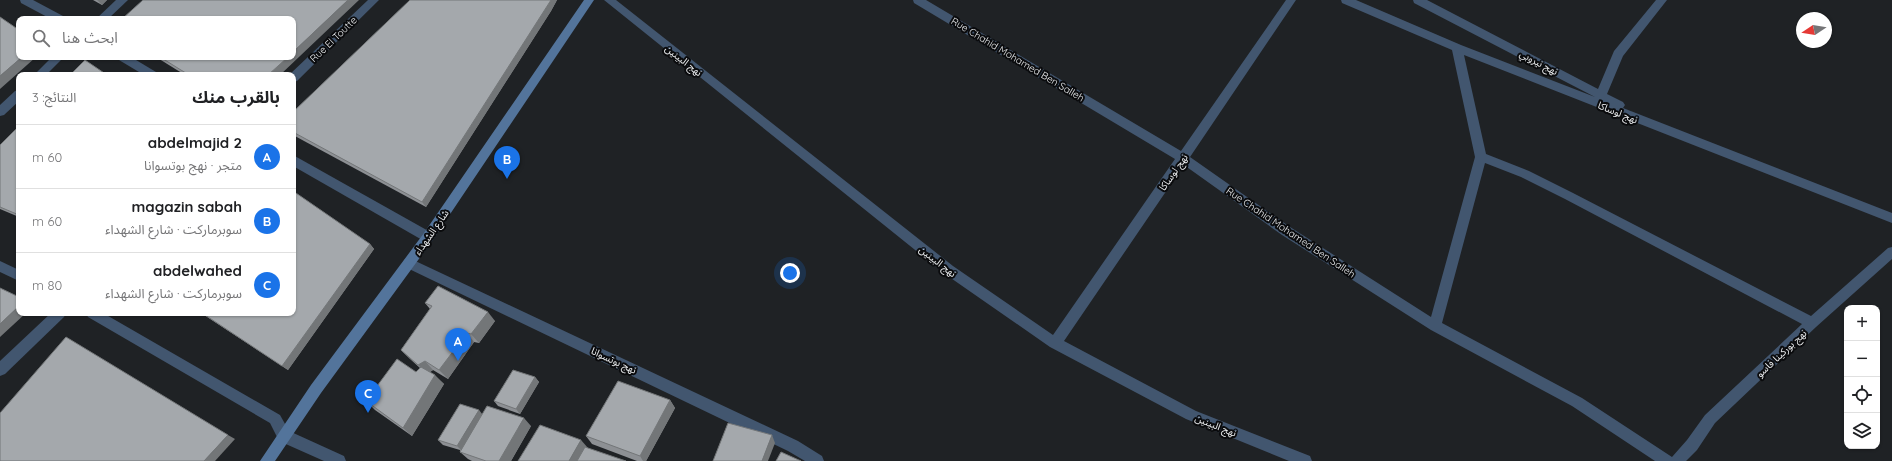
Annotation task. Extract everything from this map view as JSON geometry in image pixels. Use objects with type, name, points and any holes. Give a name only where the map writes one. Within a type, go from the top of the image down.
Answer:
[{"type":"main road","name":"شارع الشهداء","points":[[267,461],[316,389],[428,237],[590,0]]},
{"type":"street","points":[[25,0],[54,16]]},
{"type":"street","points":[[104,16],[123,0]]},
{"type":"street","name":"Rue El Toutte","points":[[296,75],[374,0]]},
{"type":"street","name":"نهج البينين","points":[[609,0],[949,270],[1055,343],[1190,415],[1305,461]]},
{"type":"street","name":"Rue Chahid Mohamed Ben Salleh","points":[[918,0],[1183,158],[1286,231],[1435,326],[1577,402],[1666,461]]},
{"type":"street","name":"نهج لوساكا","points":[[1055,343],[1291,0]]},
{"type":"street","name":"نهج لوساكا","points":[[1346,0],[1457,48],[1600,100],[1658,128],[1892,218]]},
{"type":"street","name":"نهج نيروبي","points":[[1418,0],[1600,100]]},
{"type":"street","points":[[1600,100],[1618,54],[1662,0]]},
{"type":"street","points":[[1435,326],[1481,157],[1457,48]]},
{"type":"street","points":[[42,72],[56,60]]},
{"type":"street","points":[[128,60],[147,72]]},
{"type":"street","points":[[0,112],[16,97]]},
{"type":"street","points":[[1481,157],[1525,174],[1569,196],[1812,323]]},
{"type":"street","points":[[296,162],[428,237]]},
{"type":"street","name":"نهج بوركينا فاسو","points":[[1677,461],[1710,419],[1812,323],[1892,252]]},
{"type":"street","name":"نهج بوتسوانا","points":[[409,263],[794,446],[817,461]]},
{"type":"street","points":[[0,266],[16,274]]},
{"type":"street","points":[[0,370],[57,316]]},
{"type":"street","points":[[97,316],[275,419],[284,436],[339,461]]},
{"type":"building","points":[[143,0],[348,0],[296,49],[296,16],[125,16]]},
{"type":"building","points":[[410,0],[551,0],[422,202],[296,134],[296,109]]},
{"type":"building","points":[[0,17],[16,28],[16,60],[19,60],[0,76]]},
{"type":"building","points":[[85,60],[103,72],[73,72]]},
{"type":"building","points":[[165,60],[285,60],[271,72],[184,72]]},
{"type":"building","points":[[16,129],[16,214],[0,207],[0,145]]},
{"type":"building","points":[[296,193],[370,244],[282,366],[207,316],[296,316]]},
{"type":"building","points":[[438,286],[488,312],[471,334],[467,333],[439,370],[425,361],[418,365],[401,350],[432,306],[425,303]]},
{"type":"building","points":[[0,288],[16,296],[16,309],[0,324]]},
{"type":"building","points":[[66,337],[228,435],[204,461],[0,461],[0,413]]},
{"type":"building","points":[[397,359],[416,372],[421,367],[435,375],[403,428],[366,401]]},
{"type":"building","points":[[513,370],[535,377],[516,409],[494,401]]},
{"type":"building","points":[[618,381],[670,400],[640,456],[586,436]]},
{"type":"building","points":[[460,404],[479,410],[457,446],[438,440]]},
{"type":"building","points":[[487,406],[524,418],[499,461],[486,461],[460,452]]},
{"type":"building","points":[[728,423],[772,435],[762,461],[713,461]]},
{"type":"building","points":[[540,425],[581,440],[569,461],[518,461]]},
{"type":"building","points":[[585,447],[626,461],[577,461]]},
{"type":"building","points":[[781,452],[801,461],[776,461]]},
{"type":"place","name":"magazin sabah","points":[[507,179]]},
{"type":"place","name":"abdelmajid 2","points":[[458,361]]},
{"type":"place","name":"abdelwahed","points":[[368,413]]}]
